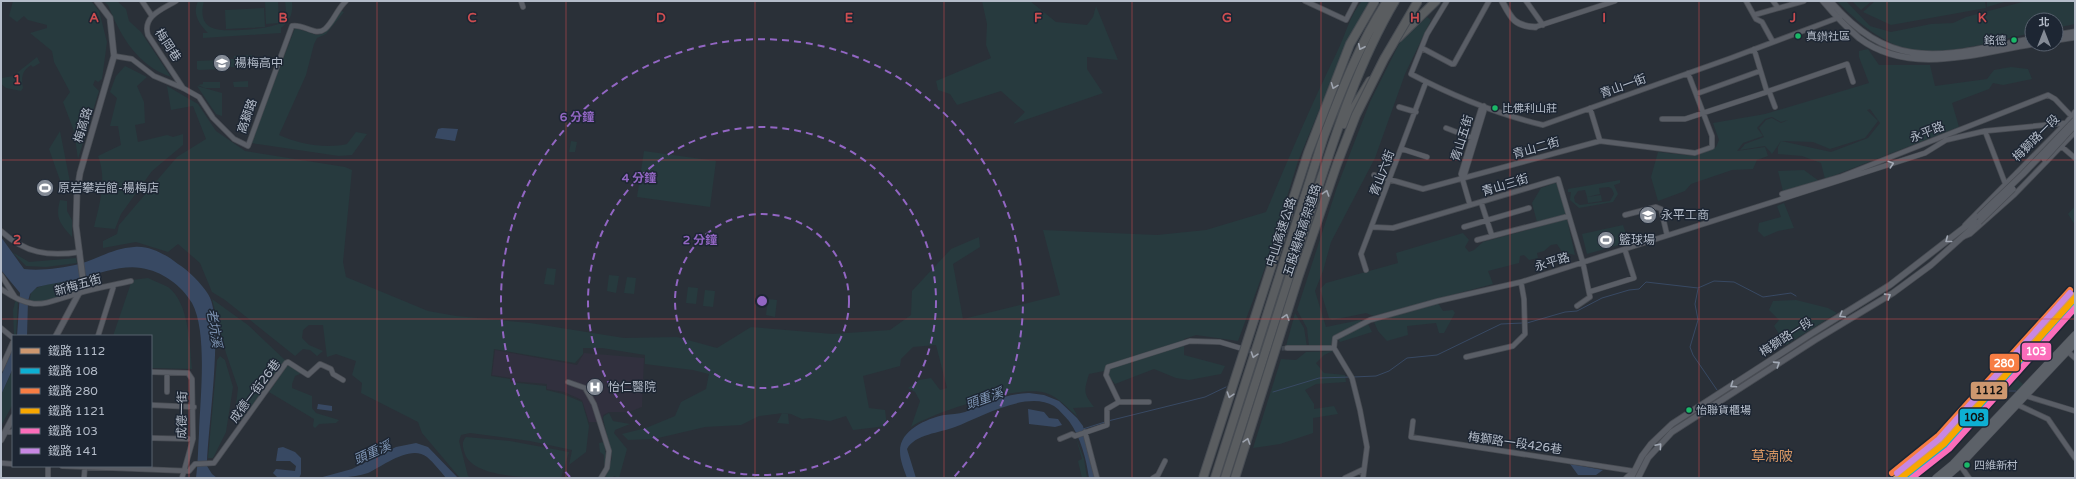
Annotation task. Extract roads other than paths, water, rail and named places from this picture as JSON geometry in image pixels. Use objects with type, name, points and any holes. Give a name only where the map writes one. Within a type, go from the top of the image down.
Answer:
[{"type":"highway","name":"五股楊梅高架道路","points":[[1203,478],[1308,153],[1350,44],[1375,1]]},
{"type":"highway","points":[[1372,24],[1384,1]]},
{"type":"highway","name":"中山高速公路","points":[[1215,478],[1324,136],[1343,84],[1372,24],[1387,1]]},
{"type":"highway","name":"中山高速公路","points":[[1225,478],[1329,153],[1353,88],[1387,16],[1396,1]]},
{"type":"highway","name":"五股楊梅高架道路","points":[[1235,478],[1337,164],[1356,115],[1384,59],[1418,1]]},
{"type":"highway","points":[[1329,153],[1358,100],[1398,39],[1436,1]]},
{"type":"main road","points":[[1945,478],[1960,465],[2066,349],[2075,335]]},
{"type":"main road","points":[[2066,349],[2075,343]]},
{"type":"main road","points":[[1936,478],[2015,404]]},
{"type":"street","name":"梅高路","points":[[79,293],[83,280],[76,226],[77,192],[80,173],[114,56],[110,18],[97,1]]},
{"type":"street","points":[[142,1],[152,16]]},
{"type":"street","name":"梅岡巷","points":[[176,1],[152,16],[147,21],[146,29],[148,35],[183,88]]},
{"type":"street","name":"高獅路","points":[[114,56],[132,60],[154,76],[200,97],[213,118],[234,138],[248,146],[292,26],[302,25],[315,31],[321,31],[328,25],[346,1]]},
{"type":"street","points":[[521,1],[523,7]]},
{"type":"street","points":[[1305,1],[1346,20],[1356,1]]},
{"type":"street","points":[[1447,1],[1427,34],[1422,48],[1452,64],[1454,64],[1489,1]]},
{"type":"street","points":[[1502,1],[1510,16],[1518,24],[1535,27],[1615,1]]},
{"type":"street","points":[[1526,1],[1543,25]]},
{"type":"street","points":[[1746,1],[1756,19],[1762,22],[1773,42]]},
{"type":"street","points":[[1773,1],[1778,8]]},
{"type":"street","points":[[1754,15],[1804,1]]},
{"type":"street","points":[[1823,1],[1868,43],[1887,53],[1910,58],[1945,59],[2024,45]]},
{"type":"street","points":[[1830,1],[1840,17],[1872,39],[1891,48],[1909,53],[1944,54],[2024,40]]},
{"type":"street","name":"青山一街","points":[[1422,48],[1411,74],[1442,90],[1517,119],[1543,125],[1688,74],[1840,17]]},
{"type":"street","points":[[2064,34],[2075,32]]},
{"type":"street","points":[[2064,39],[2075,37]]},
{"type":"street","points":[[1754,49],[1760,71],[1775,107]]},
{"type":"street","points":[[1662,119],[1685,119],[1847,64],[1853,82]]},
{"type":"street","points":[[1696,94],[1760,71]]},
{"type":"street","points":[[1688,74],[1704,113]]},
{"type":"street","name":"青山六街","points":[[1366,270],[1362,254],[1426,82]]},
{"type":"street","name":"永平路","points":[[1840,179],[1946,138],[2048,95],[2055,99],[2074,119]]},
{"type":"street","points":[[1399,106],[1416,112]]},
{"type":"street","name":"青山五街","points":[[1470,205],[1461,174],[1484,106]]},
{"type":"street","name":"青山五街","points":[[1463,180],[1484,111],[1484,106]]},
{"type":"street","points":[[1590,108],[1600,140]]},
{"type":"street","name":"梅獅路一段","points":[[1638,478],[1660,444],[1672,432],[1815,340],[1893,293],[1931,265],[1964,237],[1979,219],[2074,119],[2075,112]]},
{"type":"street","name":"青山二街","points":[[1391,179],[1423,189],[1463,180],[1600,140],[1656,149],[1695,153],[1712,147],[1712,136],[1704,113]]},
{"type":"street","name":"梅獅路一段","points":[[1961,230],[2005,183],[2066,123],[2074,119]]},
{"type":"street","name":"永平路","points":[[1334,348],[1335,338],[1368,320],[1438,301],[1521,282],[1625,250],[1667,235],[1785,198],[1782,194],[1840,179],[1925,153],[1946,138],[1986,131],[2066,123]]},
{"type":"street","name":"梅獅路一段","points":[[1626,478],[1633,471],[1651,444],[1672,424],[1810,334],[1890,286],[1961,230],[1979,219],[2062,141],[2075,125]]},
{"type":"street","points":[[1446,128],[1472,138]]},
{"type":"street","points":[[1986,131],[2005,183]]},
{"type":"street","name":"梅獅路一段","points":[[1964,237],[1970,234],[2015,194],[2075,132]]},
{"type":"street","points":[[2052,138],[2075,158]]},
{"type":"street","points":[[1402,149],[1427,157]]},
{"type":"street","points":[[1374,174],[1391,179]]},
{"type":"street","name":"青山三街","points":[[1372,227],[1393,228],[1558,179],[1583,263],[1589,292]]},
{"type":"street","points":[[1481,202],[1492,236]]},
{"type":"street","points":[[1625,214],[1656,207],[1661,209],[1667,235]]},
{"type":"street","points":[[1464,227],[1529,208]]},
{"type":"street","points":[[1477,240],[1569,216]]},
{"type":"street","points":[[1,231],[21,246],[36,252],[51,255],[80,252]]},
{"type":"street","points":[[1577,306],[1590,297],[1589,292],[1634,278],[1625,250]]},
{"type":"street","points":[[1,274],[17,300]]},
{"type":"street","points":[[4,280],[3,290],[17,300]]},
{"type":"street","name":"新梅五街","points":[[17,300],[29,303],[51,303],[79,293],[131,281]]},
{"type":"street","points":[[1466,357],[1513,346],[1525,334],[1521,282]]},
{"type":"street","points":[[98,335],[114,285]]},
{"type":"street","points":[[57,335],[79,293]]},
{"type":"street","points":[[1,328],[12,337]]},
{"type":"street","points":[[1119,402],[1106,375],[1108,367],[1190,341],[1220,342],[1240,348]]},
{"type":"street","points":[[1,369],[12,344]]},
{"type":"street","points":[[1287,348],[1334,348],[1351,376],[1368,447],[1363,478]]},
{"type":"street","points":[[2066,349],[2075,358]]},
{"type":"street","name":"成德一街26巷","points":[[183,472],[189,471],[195,464],[214,463],[286,363],[288,362],[308,375],[320,364],[331,369],[333,374],[343,380]]},
{"type":"street","points":[[152,372],[167,373],[167,392]]},
{"type":"street","name":"成德一街","points":[[167,373],[188,373],[192,379],[194,407],[193,439],[182,478]]},
{"type":"street","points":[[568,382],[584,388],[594,404],[609,451],[607,468],[601,478]]},
{"type":"street","points":[[2023,395],[2075,411]]},
{"type":"street","points":[[1060,439],[1072,434],[1077,435],[1107,425],[1107,409],[1119,402],[1149,402]]},
{"type":"street","points":[[2015,404],[2048,419],[2075,458]]},
{"type":"street","points":[[152,405],[194,407]]},
{"type":"street","points":[[1,440],[12,419]]},
{"type":"street","name":"梅獅路一段426巷","points":[[1412,421],[1410,437],[1633,471]]},
{"type":"street","points":[[6,432],[12,432]]},
{"type":"street","points":[[1084,432],[1097,478]]},
{"type":"street","points":[[152,438],[193,439]]},
{"type":"street","points":[[1152,478],[1158,475],[1165,461]]},
{"type":"street","points":[[1,463],[12,464]]},
{"type":"street","points":[[1960,465],[1969,478]]},
{"type":"street","points":[[48,467],[48,478]]},
{"type":"street","points":[[84,478],[85,467],[183,472]]},
{"type":"street","points":[[1345,478],[1364,469]]},
{"type":"street","name":"梅獅路一段","points":[[1641,478],[1642,470]]},
{"type":"street","name":"梅獅路一段","points":[[1631,478],[1633,471]]},
{"type":"water","points":[[438,129],[458,129],[455,141],[435,138]]},
{"type":"water","name":"老坑溪","points":[[1,237],[24,269],[59,268],[86,262],[120,249],[140,247],[158,251],[169,257],[186,270],[208,294],[213,307],[215,350],[207,466],[212,474],[217,478],[196,478],[198,461],[202,348],[197,316],[192,303],[188,296],[177,285],[156,272],[134,267],[111,270],[37,287],[30,294],[28,301],[27,335],[17,335],[20,293],[1,270]]},
{"type":"water","points":[[12,350],[12,370],[1,395],[1,376]]},
{"type":"water","points":[[1029,393],[1044,395],[1059,401],[1077,418],[1083,426],[1095,478],[1089,478],[1082,448],[1077,434],[1069,421],[1054,406],[1043,402],[1031,401],[1004,407],[955,427],[916,440],[907,449],[916,478],[907,478],[902,465],[900,451],[904,437],[909,431],[930,419],[965,412],[1003,397]]},
{"type":"water","points":[[318,404],[332,406],[332,411],[317,409]]},
{"type":"water","points":[[1028,409],[1044,412],[1049,418],[1058,419],[1062,425],[1055,427],[1029,424]]},
{"type":"water","points":[[416,443],[428,447],[458,478],[446,478],[435,464],[427,457],[413,453],[396,458],[362,475],[337,478],[319,478],[352,469],[396,447]]},
{"type":"water","points":[[283,447],[295,452],[301,458],[301,474],[299,478],[278,478],[273,473],[276,469],[295,471],[296,466],[290,461],[276,461],[278,448]]},
{"type":"water","points":[[1570,464],[1603,470],[1596,475],[1578,475]]},
{"type":"waterway","points":[[1527,323],[1565,312],[1577,311],[1602,298],[1629,290],[1639,289],[1646,282],[1698,288],[1714,281],[1734,282],[1763,297],[1791,293],[1796,296]]},
{"type":"waterway","points":[[1698,289],[1695,304],[1698,320],[1690,347],[1693,355],[1717,390]]},
{"type":"waterway","points":[[1353,377],[1376,376],[1389,371],[1407,358],[1437,355],[1501,324],[1523,323]]},
{"type":"waterway","points":[[1273,392],[1319,378],[1350,377]]},
{"type":"waterway","points":[[1108,421],[1205,397],[1226,387]]},
{"type":"waterway","points":[[1915,478],[2008,391],[2016,391]]},
{"type":"waterway","points":[[1083,429],[1105,422]]},
{"type":"tunnel","points":[[1243,349],[1250,351],[1287,348]]},
{"type":"rail line","name":"280","points":[[1892,473],[1939,435],[2070,290]]},
{"type":"rail line","name":"141","points":[[1897,473],[1939,439],[2070,293]]},
{"type":"rail line","name":"1112","points":[[1896,478],[1944,440],[2075,295]]},
{"type":"rail line","name":"1121","points":[[1901,478],[1944,444],[2075,298]]},
{"type":"rail line","name":"108","points":[[1907,478],[1949,445],[2075,305]]},
{"type":"rail line","name":"103","points":[[1912,478],[1949,449],[2075,308]]},
{"type":"place","name":"真鑚社區","points":[[1798,36]]},
{"type":"place","name":"銘德","points":[[2014,40]]},
{"type":"place","name":"楊梅高中","points":[[222,63]]},
{"type":"place","name":"比佛利山莊","points":[[1495,108]]},
{"type":"place","name":"原岩攀岩館-楊梅店","points":[[45,188]]},
{"type":"place","name":"永平工商","points":[[1648,215]]},
{"type":"place","name":"籃球場","points":[[1606,240]]},
{"type":"place","name":"怡仁醫院","points":[[595,387]]},
{"type":"place","name":"怡聯貨櫃場","points":[[1689,410]]},
{"type":"place","name":"四維新村","points":[[1967,465]]},
{"type":"district","name":"草湳陂","points":[[1772,456]]},
{"type":"water label","name":"頭重溪","points":[[984,398]]},
{"type":"water label","name":"頭重溪","points":[[372,452]]}]
